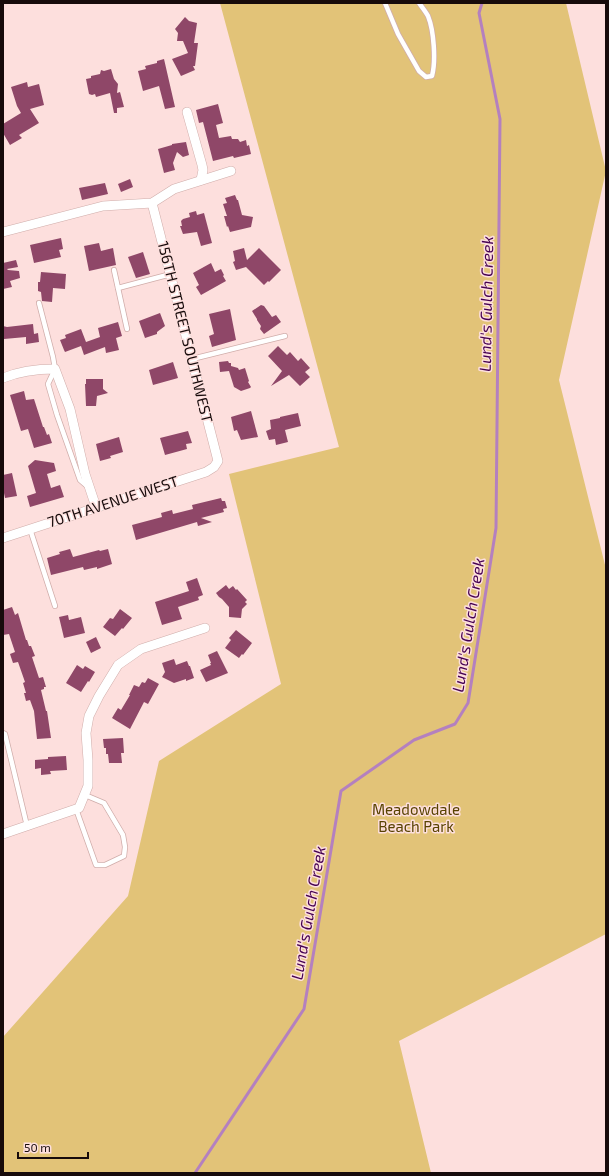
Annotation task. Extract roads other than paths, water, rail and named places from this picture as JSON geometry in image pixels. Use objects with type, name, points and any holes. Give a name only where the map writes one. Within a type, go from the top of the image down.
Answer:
[{"type":"street","points":[[187,112],[202,165],[203,170],[201,180]]},
{"type":"street","points":[[3,232],[103,206],[152,203],[174,189],[231,170]]},
{"type":"street","name":"156TH STREET SOUTHWEST","points":[[152,203],[218,461]]},
{"type":"street","points":[[3,378],[18,372],[40,369],[55,369],[70,409],[85,474],[96,507]]},
{"type":"street","name":"70TH AVENUE WEST","points":[[3,538],[206,472],[214,467],[218,461]]},
{"type":"street","points":[[3,834],[78,809],[88,786],[86,733],[89,716],[99,696],[118,666],[141,648],[205,628]]},
{"type":"lane","points":[[385,3],[398,34],[419,71],[426,77],[432,76],[434,70],[432,36],[428,16],[419,3]]},
{"type":"lane","points":[[114,270],[127,329]]},
{"type":"lane","points":[[118,288],[171,274]]},
{"type":"lane","points":[[39,303],[55,369],[48,384],[57,415],[80,480],[90,489]]},
{"type":"lane","points":[[192,359],[285,336]]},
{"type":"lane","points":[[30,529],[55,606]]},
{"type":"lane","points":[[3,732],[5,734],[26,826]]},
{"type":"lane","points":[[78,809],[96,865],[105,865],[124,856],[126,847],[123,835],[104,803],[84,795]]},
{"type":"waterway","name":"Lund's Gulch Creek","points":[[195,1173],[304,1009],[341,791],[414,740],[455,724],[468,703],[496,528],[500,119],[479,13],[482,3]]},
{"type":"park label","name":"Meadowdale Beach Park","points":[[416,818]]}]
